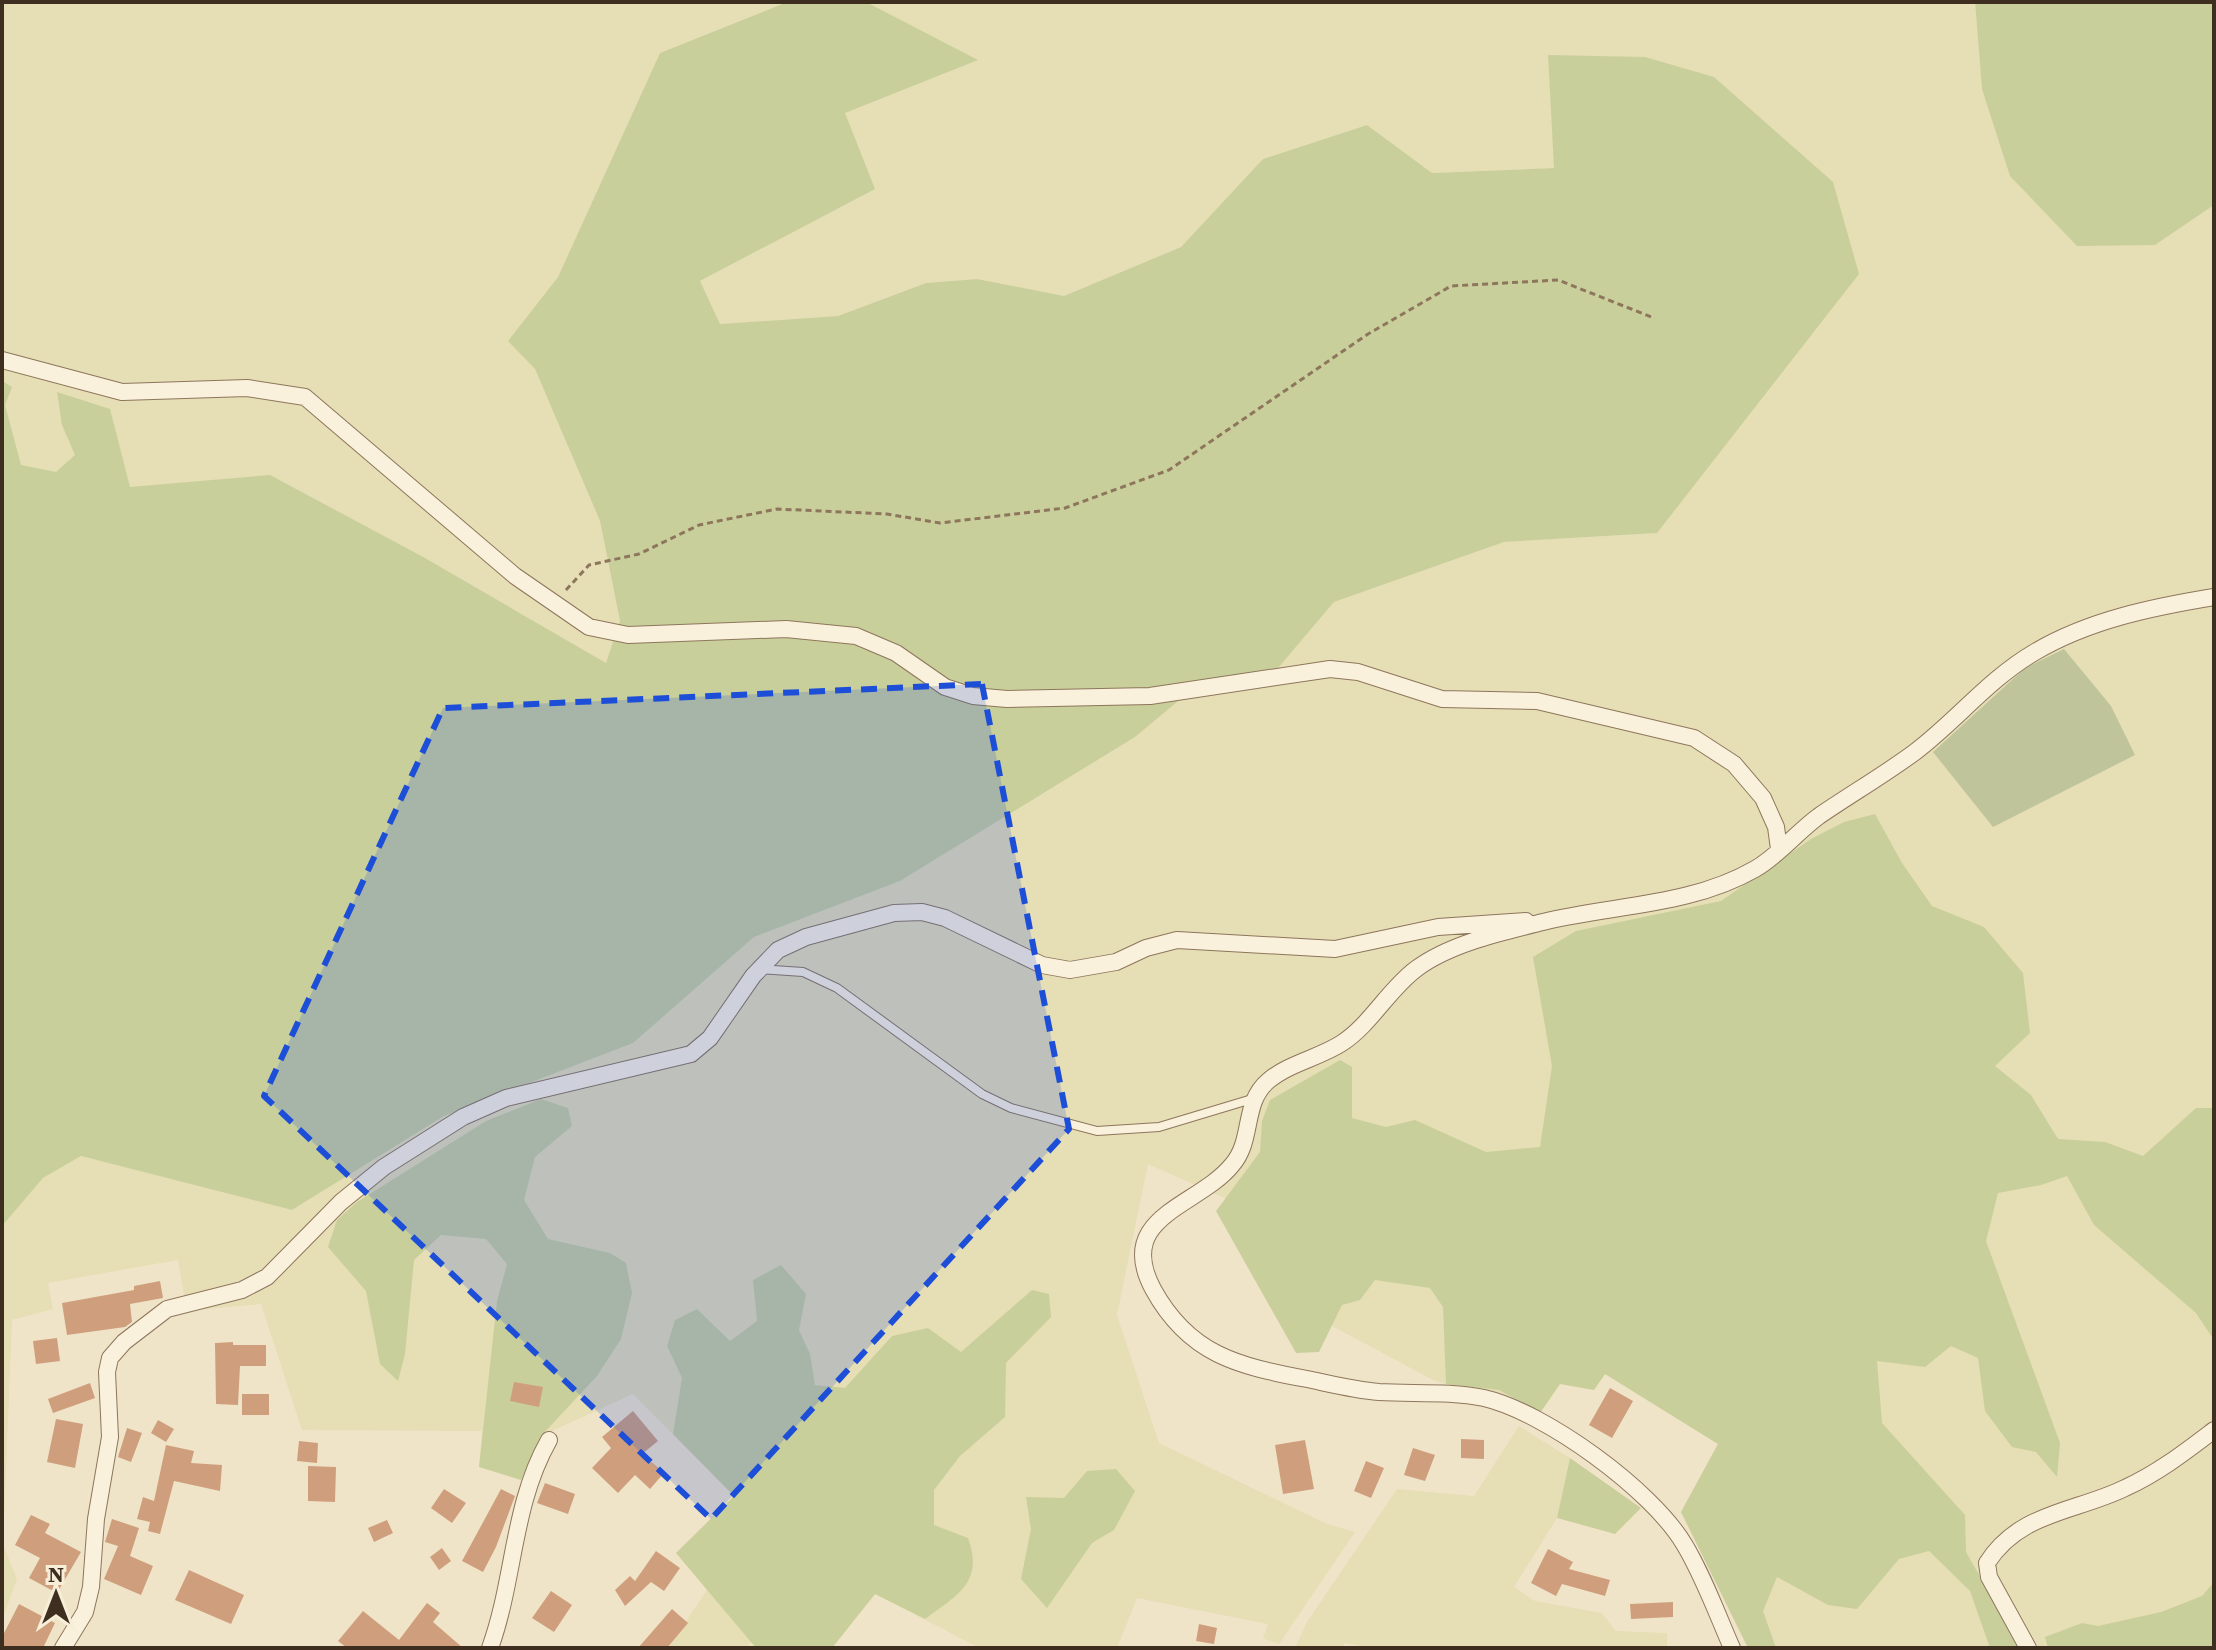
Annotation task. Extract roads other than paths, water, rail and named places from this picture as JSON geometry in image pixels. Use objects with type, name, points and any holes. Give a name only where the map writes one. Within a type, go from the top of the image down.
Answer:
[{"type":"street","points":[[2,360],[122,392],[247,388],[305,397],[556,607],[589,627],[628,635],[786,629],[856,636],[896,653],[945,687],[973,696],[1053,699],[1150,696],[1330,669],[1358,672],[1442,699],[1537,701],[1694,738],[1734,764],[1763,798],[1776,827],[1779,849]]},
{"type":"street","points":[[1732,1648],[1684,1544],[1669,1524],[1587,1450],[1544,1423],[1483,1398],[1370,1391],[1240,1366],[1211,1353],[1178,1327],[1145,1273],[1142,1251],[1148,1233],[1161,1216],[1233,1165],[1245,1142],[1252,1099],[1267,1081],[1337,1047],[1356,1033],[1417,968],[1446,952],[1540,923],[1673,898],[1724,884],[1760,867],[1815,819],[1916,752],[2032,653],[2068,635],[2123,616],[2214,597]]},
{"type":"street","points":[[63,1648],[85,1612],[91,1587],[96,1519],[110,1437],[107,1372],[110,1358],[124,1342],[167,1309],[242,1290],[267,1277],[341,1202],[384,1167],[463,1117],[521,1094],[662,1064],[691,1054],[710,1038],[759,969],[778,950],[806,937],[894,913],[922,912],[945,918],[1042,965],[1070,970],[1116,962],[1146,948],[1177,940],[1335,949],[1438,927],[1519,921],[1540,923]]},
{"type":"street","points":[[2028,1648],[1989,1577],[1987,1563],[1998,1544],[2056,1510],[2088,1505],[2128,1487],[2168,1465],[2214,1430]]},
{"type":"street","points":[[490,1648],[521,1507],[533,1468],[549,1440]]},
{"type":"lane","points":[[759,969],[803,972],[837,988],[982,1094],[1011,1108],[1097,1131],[1159,1127],[1252,1099]]}]
